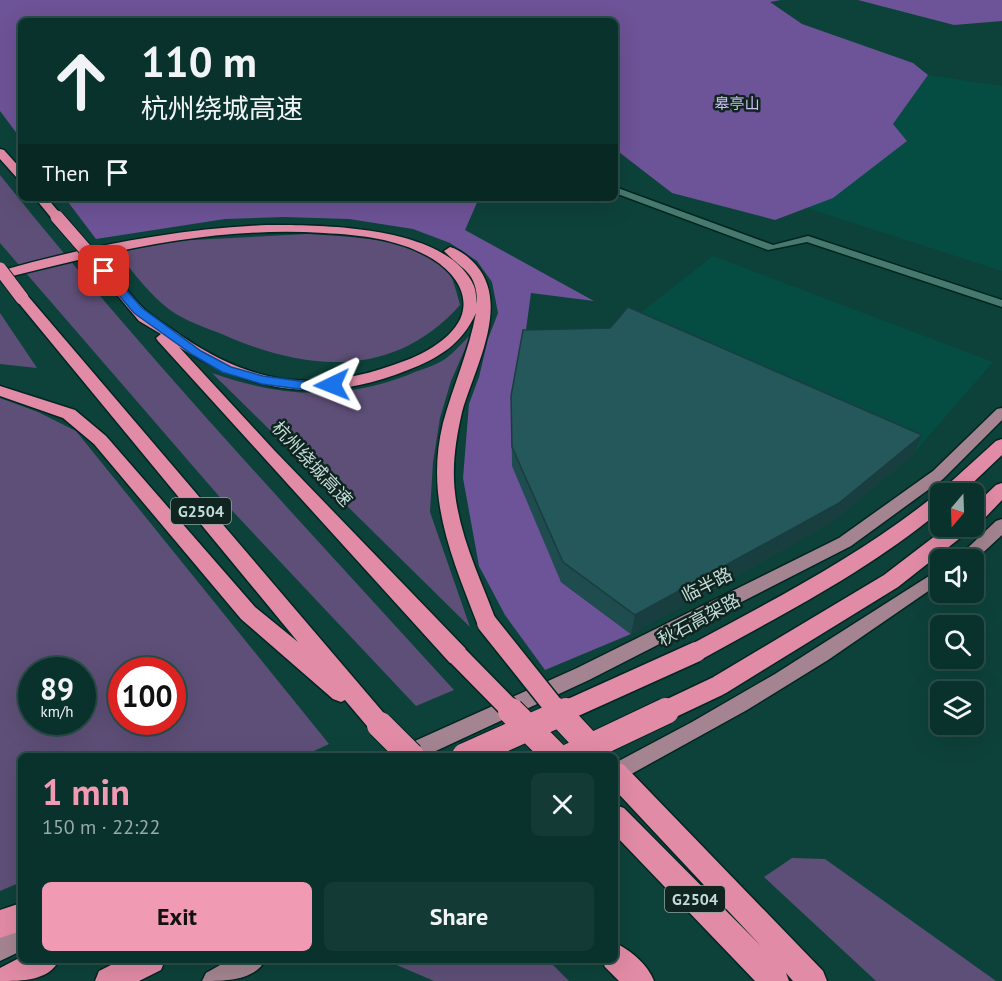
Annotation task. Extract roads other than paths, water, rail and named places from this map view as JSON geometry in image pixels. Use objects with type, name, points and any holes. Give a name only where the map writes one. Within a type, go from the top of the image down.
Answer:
[{"type":"highway","points":[[0,152],[18,173]]},
{"type":"highway","name":"杭州绕城高速","points":[[43,201],[138,311],[268,454],[458,656],[553,753]]},
{"type":"highway","points":[[0,268],[51,253],[147,233],[213,225],[276,221],[336,222],[400,233],[432,242],[457,255],[473,269],[482,285],[483,305],[481,326],[446,449],[445,486],[452,525],[487,623],[572,729],[596,753]]},
{"type":"highway","points":[[0,275],[45,262],[204,232],[315,228],[366,233],[402,241],[437,254],[454,266],[467,287],[470,300],[467,321],[446,345],[415,364],[370,380],[314,387],[262,380],[226,369],[197,353],[138,311]]},
{"type":"highway","name":"G2504","points":[[0,268],[22,298],[380,724],[408,753]]},
{"type":"highway","points":[[0,391],[69,414],[100,440],[248,613],[380,724]]},
{"type":"highway","points":[[961,483],[1002,445]]},
{"type":"highway","points":[[984,507],[1002,489]]},
{"type":"highway","name":"秋石高架路","points":[[472,753],[696,652],[860,560],[930,509]]},
{"type":"highway","points":[[577,753],[718,686],[891,581],[948,537]]},
{"type":"highway","points":[[618,776],[813,981]]},
{"type":"highway","name":"G2504","points":[[618,820],[775,981]]},
{"type":"highway","points":[[0,924],[18,918]]},
{"type":"highway","points":[[618,960],[640,981]]},
{"type":"highway","points":[[5,981],[39,963]]},
{"type":"highway","points":[[109,981],[145,963]]},
{"type":"main road","name":"临半路","points":[[411,753],[583,674],[845,542],[938,475],[1002,412]]},
{"type":"main road","points":[[978,549],[1002,525]]},
{"type":"main road","points":[[618,772],[657,752],[843,642],[930,582]]},
{"type":"main road","points":[[0,949],[18,940]]},
{"type":"main road","points":[[214,981],[247,963]]},
{"type":"street","points":[[618,191],[772,248],[808,239],[1002,304]]},
{"type":"park label","name":"皋亭山","points":[[737,104]]}]
